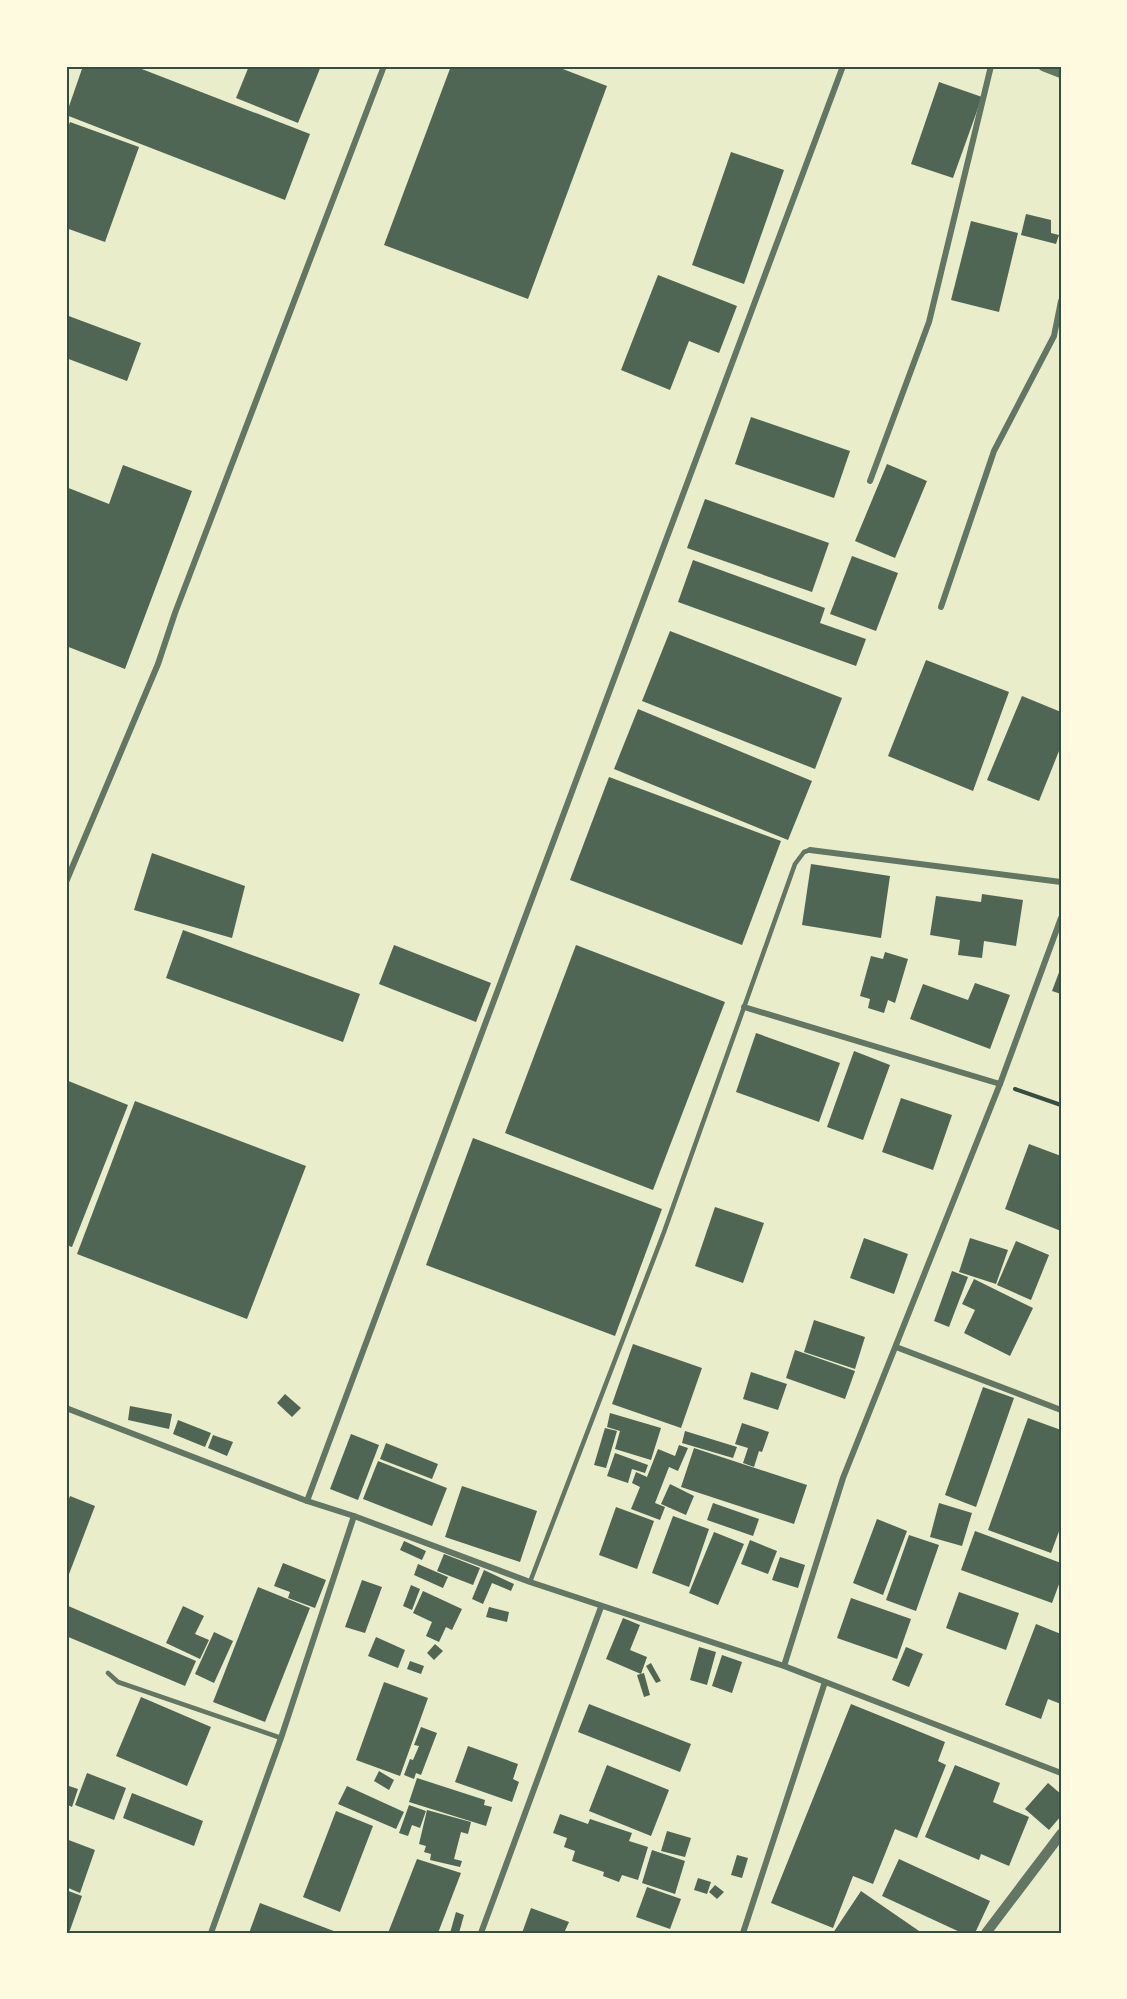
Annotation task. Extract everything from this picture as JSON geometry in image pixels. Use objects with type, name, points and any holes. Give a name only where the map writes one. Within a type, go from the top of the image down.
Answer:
[{"type":"street","points":[[66,882],[158,664],[175,613],[384,66]]},
{"type":"street","points":[[307,1501],[843,66]]},
{"type":"street","points":[[870,481],[928,322],[991,66]]},
{"type":"street","points":[[1043,66],[1061,73]]},
{"type":"street","points":[[941,608],[994,452],[1054,336],[1061,301]]},
{"type":"street","points":[[810,850],[1061,882]]},
{"type":"street","points":[[784,1666],[843,1478],[1000,1084],[1061,918]]},
{"type":"street","points":[[744,1007],[1000,1084]]},
{"type":"street","points":[[896,1347],[1061,1410]]},
{"type":"street","points":[[66,1408],[307,1501],[354,1516],[530,1582],[784,1666],[1061,1773]]},
{"type":"street","points":[[211,1933],[281,1738],[354,1516]]},
{"type":"street","points":[[481,1933],[601,1607]]},
{"type":"street","points":[[743,1933],[825,1682]]},
{"type":"street","points":[[986,1933],[1061,1834]]},
{"type":"lane","points":[[530,1582],[664,1232],[795,864],[804,852],[810,850]]},
{"type":"lane","points":[[108,1673],[118,1682],[281,1738]]},
{"type":"path","points":[[1000,1084],[1061,1105]]},
{"type":"building","points":[[83,66],[134,66],[310,134],[285,200],[66,115]]},
{"type":"building","points":[[249,66],[321,66],[298,123],[236,98]]},
{"type":"building","points":[[451,66],[555,66],[607,86],[528,299],[384,245]]},
{"type":"building","points":[[939,82],[982,97],[953,178],[911,164]]},
{"type":"building","points":[[70,122],[139,147],[105,242],[66,228],[66,133]]},
{"type":"building","points":[[731,152],[784,170],[744,284],[692,265]]},
{"type":"building","points":[[1026,214],[1051,220],[1051,233],[1059,235],[1056,244],[1021,235]]},
{"type":"building","points":[[971,221],[1018,233],[999,312],[951,300]]},
{"type":"building","points":[[658,275],[737,306],[719,353],[689,341],[670,390],[621,370]]},
{"type":"building","points":[[66,315],[141,343],[127,381],[66,358]]},
{"type":"building","points":[[751,417],[850,451],[834,498],[735,464]]},
{"type":"building","points":[[887,464],[927,481],[895,558],[855,541]]},
{"type":"building","points":[[123,465],[192,491],[125,669],[66,646],[66,487],[109,504]]},
{"type":"building","points":[[705,499],[829,543],[812,592],[687,548]]},
{"type":"building","points":[[852,556],[898,573],[876,631],[830,614]]},
{"type":"building","points":[[693,560],[825,608],[820,623],[866,639],[856,666],[678,602]]},
{"type":"building","points":[[670,631],[842,698],[815,769],[642,701]]},
{"type":"building","points":[[926,660],[1009,692],[973,791],[888,756]]},
{"type":"building","points":[[1022,696],[1061,712],[1061,746],[1039,801],[987,780]]},
{"type":"building","points":[[638,709],[812,781],[788,840],[614,769]]},
{"type":"building","points":[[609,777],[781,841],[742,945],[570,880]]},
{"type":"building","points":[[152,853],[245,886],[232,938],[134,910]]},
{"type":"building","points":[[811,864],[890,876],[881,938],[802,925]]},
{"type":"building","points":[[982,894],[1023,900],[1016,946],[984,941],[982,958],[958,955],[960,940],[930,935],[936,896],[981,902]]},
{"type":"building","points":[[183,930],[360,994],[343,1042],[166,978]]},
{"type":"building","points":[[394,945],[491,983],[476,1022],[379,984]]},
{"type":"building","points":[[576,945],[725,1002],[653,1190],[505,1133]]},
{"type":"building","points":[[885,952],[908,959],[895,1003],[888,1000],[884,1013],[868,1008],[870,999],[860,996],[871,956],[883,959]]},
{"type":"building","points":[[1061,967],[1061,994],[1052,991]]},
{"type":"building","points":[[975,983],[1010,995],[990,1049],[910,1019],[923,984],[968,1000]]},
{"type":"building","points":[[756,1033],[840,1063],[819,1122],[736,1092]]},
{"type":"building","points":[[854,1051],[890,1065],[863,1140],[827,1127]]},
{"type":"building","points":[[66,1080],[128,1105],[72,1247],[66,1245]]},
{"type":"building","points":[[901,1098],[952,1115],[933,1170],[882,1152]]},
{"type":"building","points":[[135,1101],[306,1166],[247,1319],[77,1254]]},
{"type":"building","points":[[473,1138],[662,1209],[615,1336],[426,1265]]},
{"type":"building","points":[[1029,1144],[1061,1156],[1061,1231],[1005,1209]]},
{"type":"building","points":[[715,1207],[764,1223],[743,1283],[695,1266]]},
{"type":"building","points":[[864,1238],[908,1254],[894,1294],[850,1278]]},
{"type":"building","points":[[970,1238],[1008,1250],[996,1284],[959,1272]]},
{"type":"building","points":[[1016,1241],[1049,1255],[1031,1300],[997,1285]]},
{"type":"building","points":[[952,1271],[968,1277],[949,1327],[934,1321]]},
{"type":"building","points":[[974,1279],[1033,1308],[1010,1356],[964,1333],[975,1310],[962,1304]]},
{"type":"building","points":[[814,1320],[865,1337],[855,1369],[804,1352]]},
{"type":"building","points":[[633,1344],[702,1368],[681,1428],[612,1404]]},
{"type":"building","points":[[795,1350],[855,1371],[845,1399],[786,1378]]},
{"type":"building","points":[[751,1372],[787,1384],[778,1410],[743,1399]]},
{"type":"building","points":[[983,1387],[1014,1398],[976,1507],[945,1495]]},
{"type":"building","points":[[285,1394],[301,1408],[292,1417],[277,1403]]},
{"type":"building","points":[[130,1406],[172,1414],[169,1429],[128,1420]]},
{"type":"building","points":[[610,1413],[661,1428],[651,1460],[615,1449],[620,1431],[607,1427]]},
{"type":"building","points":[[1028,1418],[1061,1430],[1061,1526],[1051,1553],[988,1530]]},
{"type":"building","points":[[178,1420],[211,1433],[205,1447],[173,1434]]},
{"type":"building","points":[[742,1423],[769,1432],[754,1467],[743,1463],[748,1448],[735,1444]]},
{"type":"building","points":[[605,1428],[617,1431],[606,1468],[594,1465]]},
{"type":"building","points":[[685,1431],[737,1447],[733,1458],[682,1443]]},
{"type":"building","points":[[351,1434],[379,1445],[358,1500],[330,1489]]},
{"type":"building","points":[[213,1435],[233,1442],[227,1456],[208,1448]]},
{"type":"building","points":[[386,1443],[438,1464],[432,1479],[380,1459]]},
{"type":"building","points":[[679,1445],[688,1448],[678,1471],[669,1467],[655,1503],[665,1507],[660,1520],[631,1509],[640,1487],[632,1483],[636,1472],[647,1477],[658,1449],[675,1456]]},
{"type":"building","points":[[694,1448],[807,1485],[794,1524],[681,1487]]},
{"type":"building","points":[[615,1453],[648,1465],[645,1473],[632,1469],[628,1483],[607,1476]]},
{"type":"building","points":[[378,1461],[447,1488],[432,1526],[363,1499]]},
{"type":"building","points":[[670,1484],[694,1496],[686,1515],[661,1504]]},
{"type":"building","points":[[462,1486],[537,1511],[520,1562],[445,1537]]},
{"type":"building","points":[[70,1496],[95,1506],[66,1582],[66,1507]]},
{"type":"building","points":[[713,1503],[759,1519],[753,1536],[707,1520]]},
{"type":"building","points":[[939,1503],[972,1513],[962,1546],[930,1537]]},
{"type":"building","points":[[616,1507],[654,1521],[637,1569],[599,1555]]},
{"type":"building","points":[[673,1516],[709,1529],[689,1587],[652,1573]]},
{"type":"building","points":[[877,1519],[907,1531],[883,1595],[853,1583]]},
{"type":"building","points":[[975,1531],[1061,1563],[1061,1579],[1052,1603],[961,1570]]},
{"type":"building","points":[[714,1532],[744,1544],[718,1605],[689,1593]]},
{"type":"building","points":[[909,1535],[939,1545],[916,1611],[886,1600]]},
{"type":"building","points":[[750,1540],[777,1551],[768,1574],[741,1564]]},
{"type":"building","points":[[404,1541],[426,1551],[422,1560],[400,1550]]},
{"type":"building","points":[[444,1554],[480,1568],[473,1585],[437,1571]]},
{"type":"building","points":[[780,1557],[805,1565],[798,1588],[772,1580]]},
{"type":"building","points":[[283,1563],[326,1580],[315,1608],[288,1598],[290,1592],[274,1586]]},
{"type":"building","points":[[418,1564],[448,1577],[443,1588],[414,1575]]},
{"type":"building","points":[[484,1570],[514,1584],[511,1591],[492,1583],[483,1604],[472,1599]]},
{"type":"building","points":[[362,1580],[382,1587],[365,1633],[345,1627]]},
{"type":"building","points":[[411,1585],[420,1589],[412,1610],[403,1606]]},
{"type":"building","points":[[258,1587],[310,1608],[265,1722],[213,1702]]},
{"type":"building","points":[[423,1591],[462,1609],[452,1630],[446,1627],[439,1642],[426,1636],[432,1622],[413,1613]]},
{"type":"building","points":[[959,1592],[1019,1613],[1006,1650],[946,1628]]},
{"type":"building","points":[[851,1598],[911,1619],[897,1659],[837,1638]]},
{"type":"building","points":[[66,1605],[196,1661],[185,1686],[66,1636]]},
{"type":"building","points":[[183,1606],[204,1616],[195,1634],[209,1640],[200,1659],[166,1643]]},
{"type":"building","points":[[489,1607],[509,1612],[507,1622],[486,1617]]},
{"type":"building","points":[[623,1618],[640,1625],[630,1650],[647,1657],[641,1674],[606,1659]]},
{"type":"building","points":[[1036,1624],[1061,1634],[1061,1704],[1048,1699],[1041,1719],[1005,1705]]},
{"type":"building","points":[[214,1632],[233,1641],[214,1683],[195,1674]]},
{"type":"building","points":[[376,1637],[405,1650],[398,1668],[368,1656]]},
{"type":"building","points":[[435,1644],[443,1651],[434,1660],[427,1653]]},
{"type":"building","points":[[699,1647],[716,1652],[707,1685],[690,1680]]},
{"type":"building","points":[[906,1647],[923,1654],[909,1687],[892,1680]]},
{"type":"building","points":[[722,1655],[742,1662],[732,1693],[712,1686]]},
{"type":"building","points":[[410,1661],[424,1666],[421,1674],[407,1669]]},
{"type":"building","points":[[651,1663],[661,1681],[656,1683],[646,1666]]},
{"type":"building","points":[[644,1673],[650,1695],[644,1697],[637,1675]]},
{"type":"building","points":[[384,1682],[428,1698],[400,1776],[356,1760]]},
{"type":"building","points":[[141,1697],[211,1727],[187,1786],[116,1756]]},
{"type":"building","points":[[589,1704],[691,1744],[680,1772],[578,1732]]},
{"type":"building","points":[[851,1704],[945,1742],[938,1761],[946,1765],[917,1838],[895,1829],[873,1884],[853,1876],[833,1928],[771,1903]]},
{"type":"building","points":[[421,1727],[437,1733],[421,1775],[416,1773],[414,1779],[404,1775],[410,1759],[413,1760],[419,1746],[414,1745]]},
{"type":"building","points":[[468,1746],[518,1764],[513,1779],[519,1782],[512,1802],[455,1782]]},
{"type":"building","points":[[607,1765],[669,1790],[651,1836],[589,1811]]},
{"type":"building","points":[[955,1765],[1000,1783],[993,1802],[1029,1817],[1009,1866],[981,1854],[979,1860],[925,1837]]},
{"type":"building","points":[[379,1771],[394,1780],[389,1790],[374,1781]]},
{"type":"building","points":[[87,1773],[126,1788],[114,1820],[75,1805]]},
{"type":"building","points":[[417,1778],[485,1800],[484,1805],[492,1807],[486,1826],[409,1802]]},
{"type":"building","points":[[1048,1783],[1061,1794],[1061,1816],[1049,1830],[1025,1809]]},
{"type":"building","points":[[66,1785],[78,1789],[72,1807],[66,1804]]},
{"type":"building","points":[[347,1786],[404,1812],[396,1829],[338,1804]]},
{"type":"building","points":[[132,1793],[203,1821],[194,1846],[123,1818]]},
{"type":"building","points":[[409,1805],[426,1811],[420,1828],[412,1825],[408,1836],[399,1833]]},
{"type":"building","points":[[427,1810],[471,1822],[468,1834],[461,1832],[454,1859],[462,1861],[460,1867],[430,1860],[431,1854],[424,1852],[426,1846],[419,1844]]},
{"type":"building","points":[[336,1811],[373,1826],[340,1912],[303,1897]]},
{"type":"building","points":[[560,1814],[588,1824],[590,1819],[632,1833],[629,1841],[648,1847],[638,1880],[622,1875],[619,1882],[603,1876],[604,1872],[572,1861],[575,1851],[564,1847],[567,1838],[553,1833]]},
{"type":"building","points":[[667,1831],[691,1838],[685,1857],[661,1851]]},
{"type":"building","points":[[66,1839],[95,1850],[80,1893],[66,1887]]},
{"type":"building","points":[[652,1850],[685,1861],[675,1894],[642,1883]]},
{"type":"building","points":[[737,1855],[748,1858],[742,1878],[731,1875]]},
{"type":"building","points":[[417,1859],[461,1873],[438,1933],[388,1933]]},
{"type":"building","points":[[899,1859],[990,1901],[975,1933],[962,1933],[882,1896]]},
{"type":"building","points":[[698,1878],[711,1882],[707,1894],[694,1890]]},
{"type":"building","points":[[715,1885],[724,1892],[717,1899],[709,1892]]},
{"type":"building","points":[[647,1887],[681,1899],[670,1929],[636,1917]]},
{"type":"building","points":[[66,1890],[82,1896],[69,1933],[66,1933]]},
{"type":"building","points":[[861,1891],[922,1933],[833,1933]]},
{"type":"building","points":[[260,1903],[339,1933],[249,1933]]},
{"type":"building","points":[[531,1908],[569,1922],[564,1933],[522,1933]]},
{"type":"building","points":[[456,1912],[464,1915],[459,1933],[450,1933]]}]
